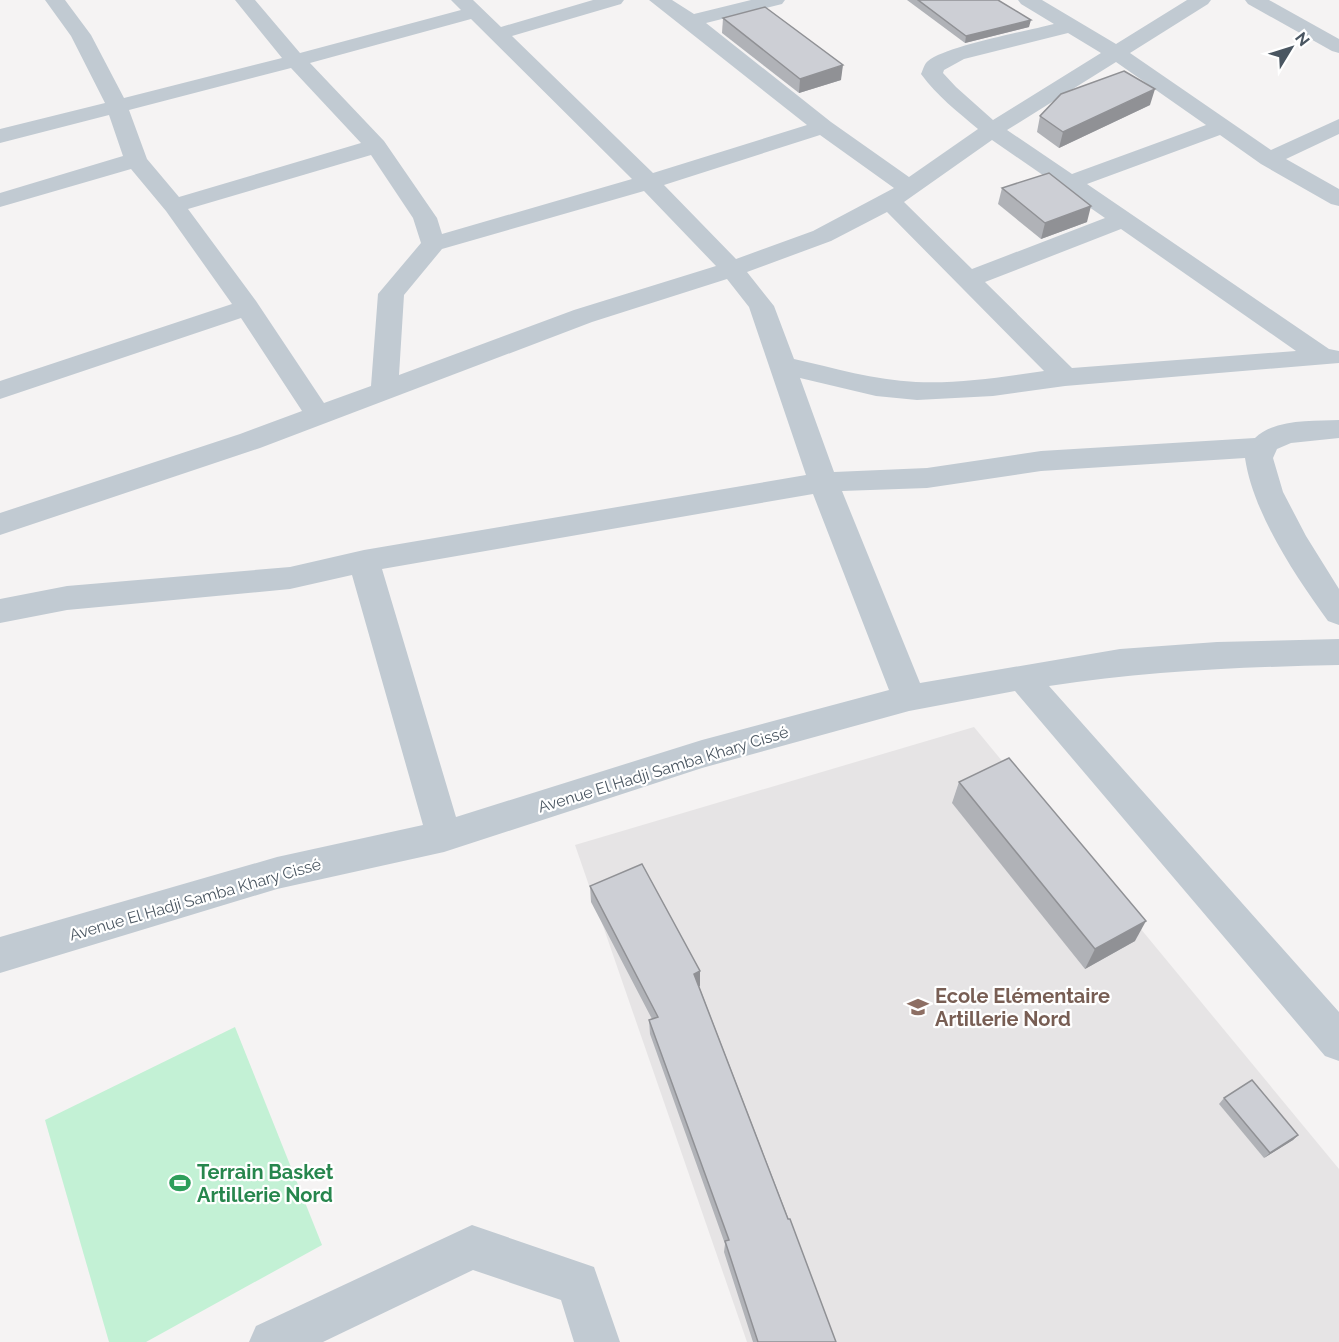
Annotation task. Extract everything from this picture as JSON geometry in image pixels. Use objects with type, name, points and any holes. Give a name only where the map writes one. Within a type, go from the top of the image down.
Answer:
[{"type":"street","points":[[55,0],[81,36],[117,105],[136,160],[174,206],[247,307],[319,416]]},
{"type":"street","points":[[245,0],[294,59],[376,146],[425,218],[433,244]]},
{"type":"street","points":[[498,34],[614,0]]},
{"type":"street","points":[[659,0],[691,21],[823,127],[899,195],[968,279],[1065,377]]},
{"type":"street","points":[[691,21],[775,0]]},
{"type":"street","points":[[1028,0],[1116,52],[1269,159],[1339,199]]},
{"type":"street","points":[[0,524],[250,441],[583,316],[732,269],[822,236],[899,195],[992,130],[1201,0]]},
{"type":"street","points":[[1256,0],[1339,47]]},
{"type":"street","points":[[0,136],[294,59],[400,34],[468,6],[649,182],[732,269],[761,306],[823,482],[909,698]]},
{"type":"street","points":[[1072,26],[957,55],[939,62],[932,69],[935,79],[992,130],[1122,220],[1331,357]]},
{"type":"street","points":[[1269,159],[1339,126]]},
{"type":"street","points":[[384,389],[391,294],[433,244],[649,182],[823,127]]},
{"type":"street","points":[[1070,183],[1222,127]]},
{"type":"street","points":[[174,206],[376,146]]},
{"type":"street","points":[[0,200],[136,160]]},
{"type":"street","points":[[968,279],[1057,247],[1122,220]]},
{"type":"street","points":[[0,390],[247,307]]},
{"type":"street","points":[[783,366],[876,387],[917,390],[993,387],[1065,377],[1331,357]]},
{"type":"street","points":[[0,611],[67,598],[290,578],[364,561],[823,482],[927,478],[1041,461],[1262,447],[1275,437],[1339,429]]},
{"type":"street","points":[[1262,447],[1259,458],[1266,487],[1302,556],[1339,613]]},
{"type":"street","points":[[364,561],[444,836]]},
{"type":"street","name":"Avenue El Hadji Samba Khary Cissé","points":[[0,955],[277,873],[444,836],[702,754],[909,698],[1120,662],[1217,655],[1339,652]]},
{"type":"street","points":[[1022,677],[1339,1042]]},
{"type":"street","points":[[272,1342],[472,1247],[578,1283],[597,1342]]},
{"type":"shaded area","name":"Ecole Elémentaire Artillerie Nord","points":[[974,727],[1339,1169],[1339,1342],[747,1342],[575,845]]},
{"type":"green space","name":"Terrain Basket Artillerie Nord","points":[[235,1027],[322,1245],[146,1342],[109,1342],[45,1120]]},
{"type":"building","points":[[918,0],[998,0],[1031,20],[966,36]]},
{"type":"building","points":[[765,7],[843,65],[800,79],[723,18]]},
{"type":"building","points":[[1124,71],[1155,89],[1063,132],[1040,116],[1061,94]]},
{"type":"building","points":[[1049,173],[1091,206],[1045,223],[1002,188]]},
{"type":"building","points":[[1009,758],[1146,921],[1095,949],[959,782]]},
{"type":"building","points":[[642,864],[700,971],[694,974],[836,1342],[758,1342],[725,1241],[729,1240],[649,1020],[658,1017],[590,886]]},
{"type":"building","points":[[1252,1080],[1298,1135],[1270,1153],[1224,1098]]},
{"type":"place","name":"Ecole Elémentaire Artillerie Nord","points":[[918,1007]]},
{"type":"place","name":"Terrain Basket Artillerie Nord","points":[[180,1183]]}]
